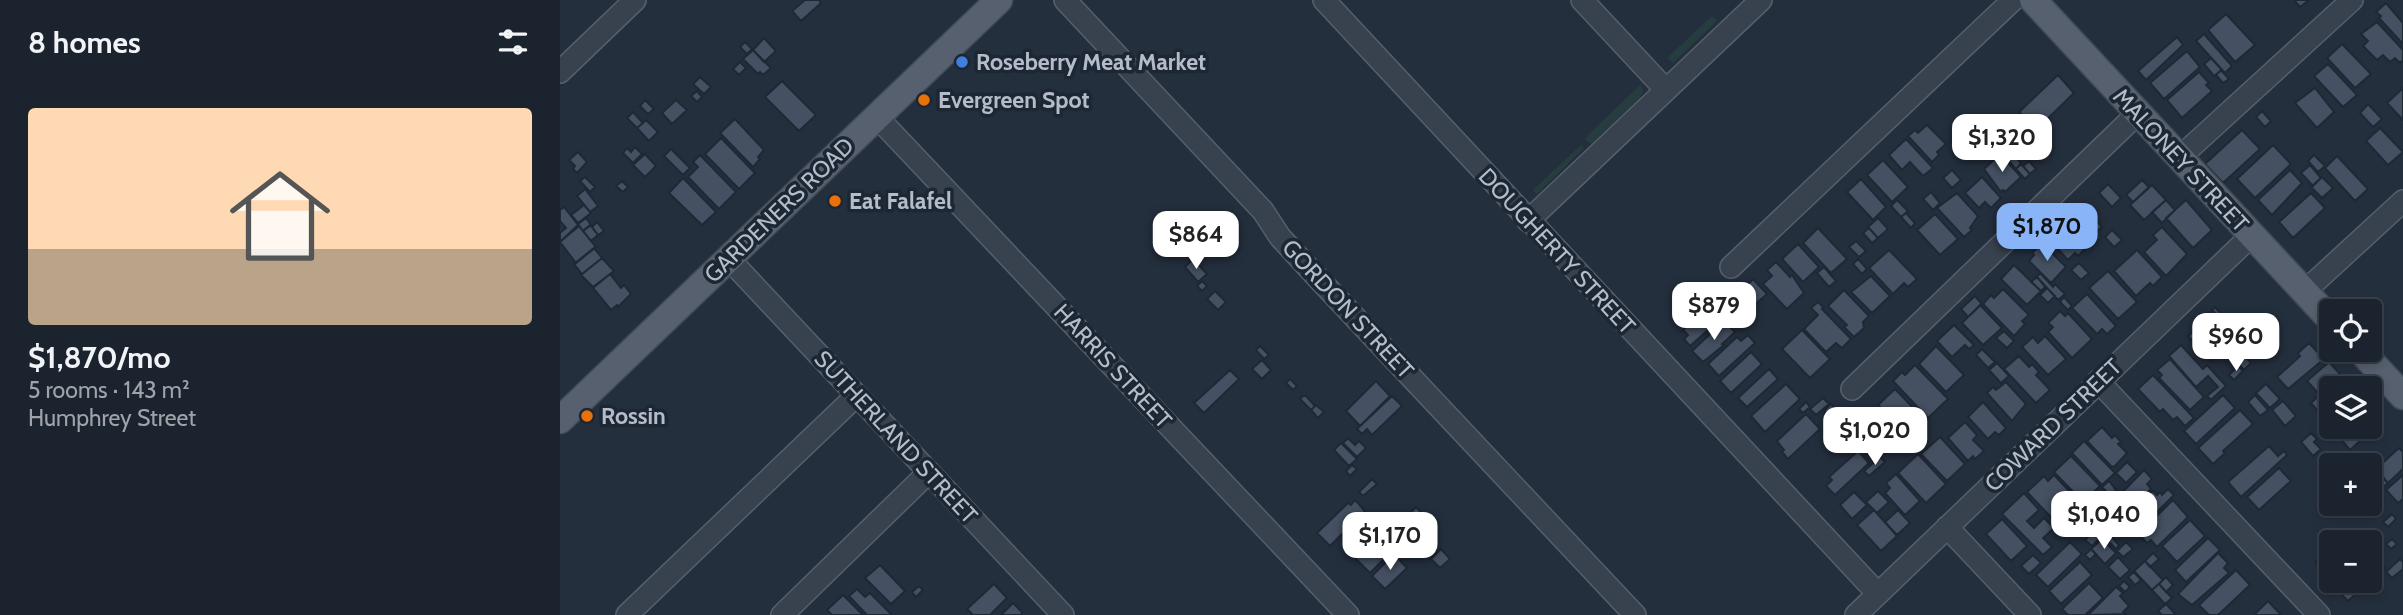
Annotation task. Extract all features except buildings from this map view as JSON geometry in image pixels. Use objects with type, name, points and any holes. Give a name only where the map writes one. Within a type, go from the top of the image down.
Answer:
[{"type":"main road","name":"GARDENERS ROAD","points":[[560,420],[999,0]]},
{"type":"main road","name":"MALONEY STREET","points":[[2033,0],[2319,308]]},
{"type":"main road","points":[[2371,362],[2403,396]]},
{"type":"street","points":[[560,72],[635,0]]},
{"type":"street","name":"GORDON STREET","points":[[1065,0],[1263,211],[1280,237],[1298,257],[1635,615]]},
{"type":"street","name":"DOUGHERTY STREET","points":[[1324,0],[1878,594]]},
{"type":"street","points":[[1582,0],[1665,90]]},
{"type":"street","points":[[1528,221],[1760,0]]},
{"type":"street","points":[[1731,267],[2013,0]]},
{"type":"street","points":[[2179,158],[2352,0]]},
{"type":"street","points":[[1852,388],[2138,113]]},
{"type":"street","name":"HARRIS STREET","points":[[877,117],[1348,615]]},
{"type":"street","points":[[2304,292],[2403,201]]},
{"type":"street","name":"COWARD STREET","points":[[1856,615],[2251,236]]},
{"type":"street","name":"SUTHERLAND STREET","points":[[728,258],[1063,615]]},
{"type":"street","points":[[2098,382],[2319,615]]},
{"type":"street","points":[[627,615],[856,396]]},
{"type":"street","points":[[792,612],[929,472]]},
{"type":"street","points":[[1947,527],[2030,615]]},
{"type":"green space","points":[[1712,16],[1717,21],[1673,63],[1667,58]]},
{"type":"green space","points":[[1641,84],[1643,91],[1640,98],[1591,144],[1585,140],[1588,135]]},
{"type":"green space","points":[[1581,145],[1584,148],[1537,194],[1533,190]]},
{"type":"place","name":"Roseberry Meat Market","points":[[962,62]]},
{"type":"place","name":"Evergreen Spot","points":[[924,100]]},
{"type":"place","name":"Eat Falafel","points":[[835,201]]},
{"type":"place","name":"Rossin","points":[[587,416]]}]
